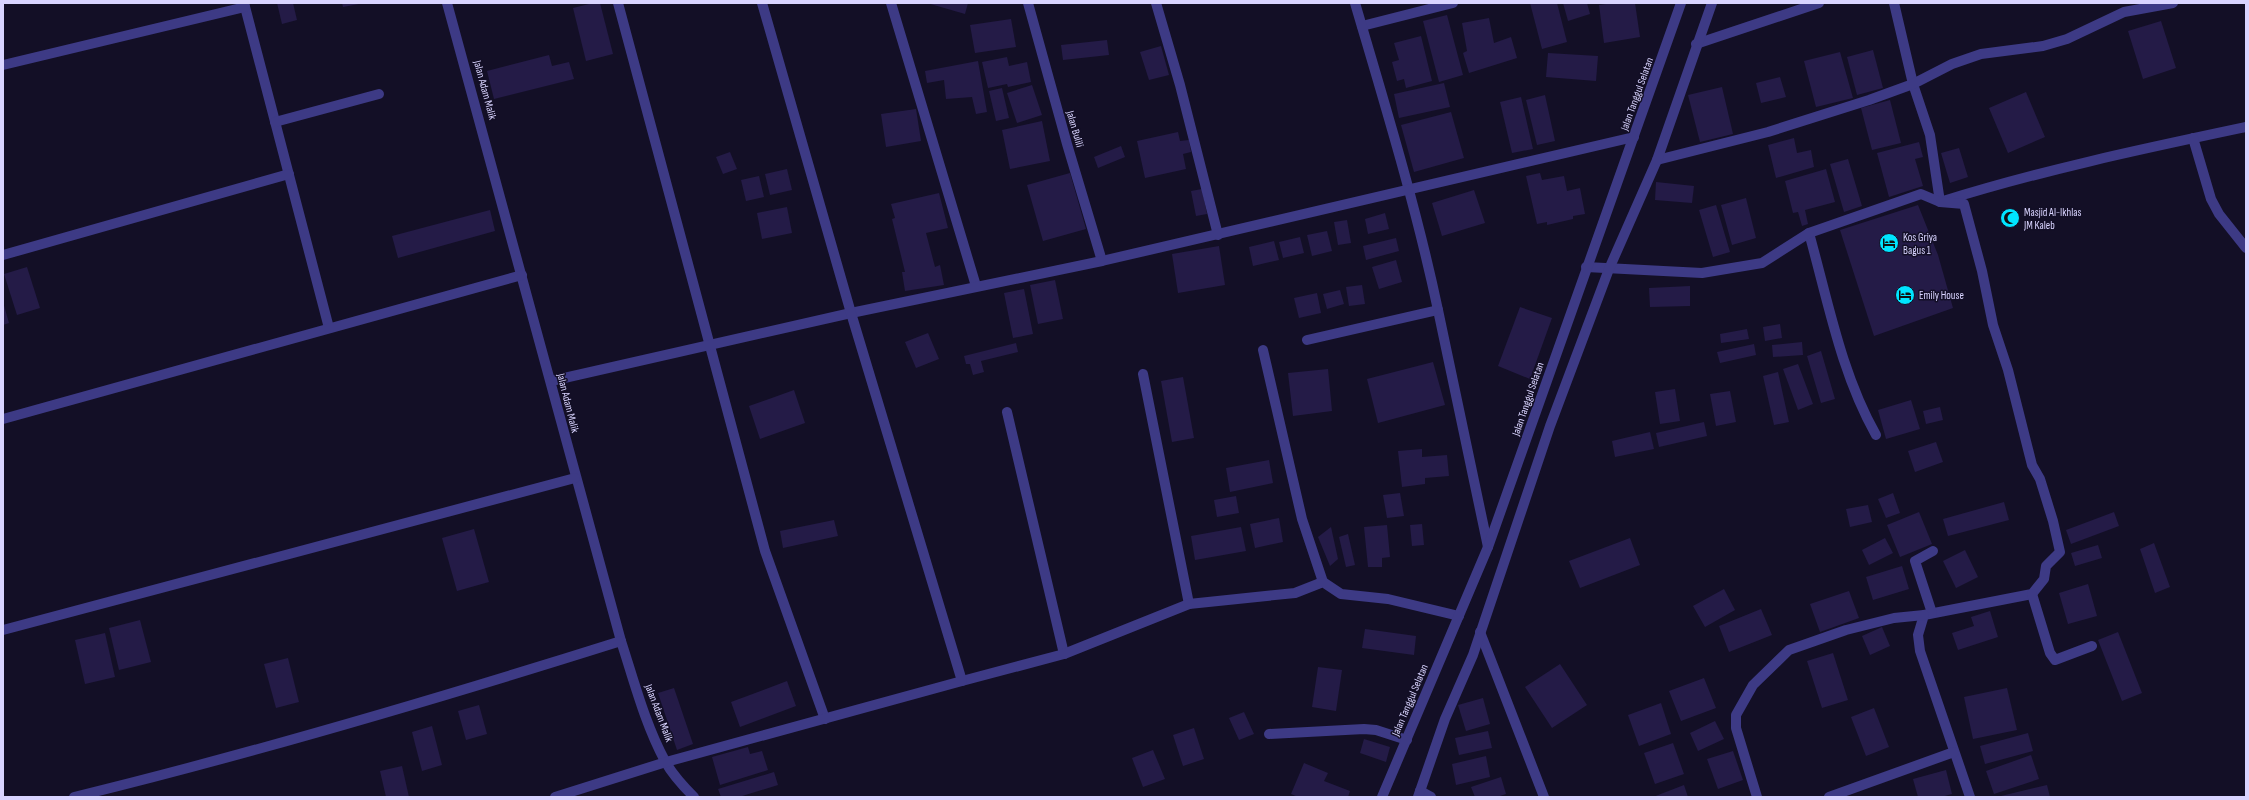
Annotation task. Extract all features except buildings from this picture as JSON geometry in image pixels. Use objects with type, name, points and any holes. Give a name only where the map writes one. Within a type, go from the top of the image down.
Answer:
[{"type":"street","name":"Jalan Adam Malik","points":[[447,3],[522,275],[575,478],[621,641],[649,726],[666,762],[694,797]]},
{"type":"street","points":[[618,3],[765,551],[825,719]]},
{"type":"street","points":[[762,3],[851,313],[962,681]]},
{"type":"street","points":[[892,3],[976,286]]},
{"type":"street","name":"Jalan Bulili","points":[[1028,3],[1067,144],[1102,261]]},
{"type":"street","points":[[1156,3],[1180,85],[1218,235]]},
{"type":"street","points":[[1355,3],[1424,244],[1488,547]]},
{"type":"street","points":[[1362,26],[1453,3]]},
{"type":"street","name":"Jalan Tanggul Selatan","points":[[1382,797],[1488,547],[1530,431],[1586,267],[1634,137],[1680,3]]},
{"type":"street","points":[[1431,797],[1419,794],[1445,718],[1473,655],[1515,534],[1550,426],[1609,269],[1657,160],[1696,44],[1712,3]]},
{"type":"street","points":[[1696,44],[1819,3]]},
{"type":"street","points":[[1894,3],[1913,84],[1930,136],[1940,202]]},
{"type":"street","points":[[1657,160],[1768,132],[1913,84],[1952,64],[1981,54],[2043,46],[2067,39],[2124,12],[2173,3]]},
{"type":"street","points":[[3,65],[244,5],[329,328]]},
{"type":"street","points":[[275,122],[379,94]]},
{"type":"street","points":[[1940,202],[2020,177],[2246,127]]},
{"type":"street","points":[[550,381],[851,313],[1102,261],[1218,235],[1409,188],[1634,137]]},
{"type":"street","points":[[2192,138],[2211,198],[2219,214],[2246,248]]},
{"type":"street","points":[[3,255],[289,174]]},
{"type":"street","points":[[1586,267],[1702,273],[1737,268],[1762,263],[1808,233],[1921,194],[1940,202],[1964,204],[1982,271],[1993,325],[2008,370],[2032,465],[2040,479],[2058,539],[2060,552],[2046,566],[2044,579],[2032,594],[1928,614],[1894,618],[1846,630],[1789,650],[1753,685],[1736,715],[1736,728],[1757,797]]},
{"type":"street","points":[[1808,233],[1845,366],[1865,416],[1876,435]]},
{"type":"street","points":[[3,419],[522,275]]},
{"type":"street","points":[[1307,340],[1438,310]]},
{"type":"street","points":[[1263,350],[1302,519],[1323,582],[1341,594],[1388,599],[1459,616]]},
{"type":"street","points":[[1143,374],[1189,604]]},
{"type":"street","points":[[1007,412],[1064,654]]},
{"type":"street","points":[[3,630],[575,478]]},
{"type":"street","points":[[1933,551],[1915,562],[1928,614],[1918,635],[1920,651],[1970,797]]},
{"type":"street","points":[[555,797],[666,762],[1064,654],[1189,604],[1295,593],[1323,582]]},
{"type":"street","points":[[2032,594],[2050,652],[2055,660],[2092,646]]},
{"type":"street","points":[[1480,632],[1544,797]]},
{"type":"street","points":[[74,797],[186,769],[412,706],[621,641]]},
{"type":"street","points":[[1269,734],[1364,729],[1376,730],[1407,740]]},
{"type":"street","points":[[1830,797],[1954,752]]},
{"type":"place","name":"Masjid Al-Ikhlas JM Kaleb","points":[[2010,218]]},
{"type":"place","name":"Kos Griya Bagus 1","points":[[1889,243]]},
{"type":"place","name":"Emily House","points":[[1905,295]]}]
